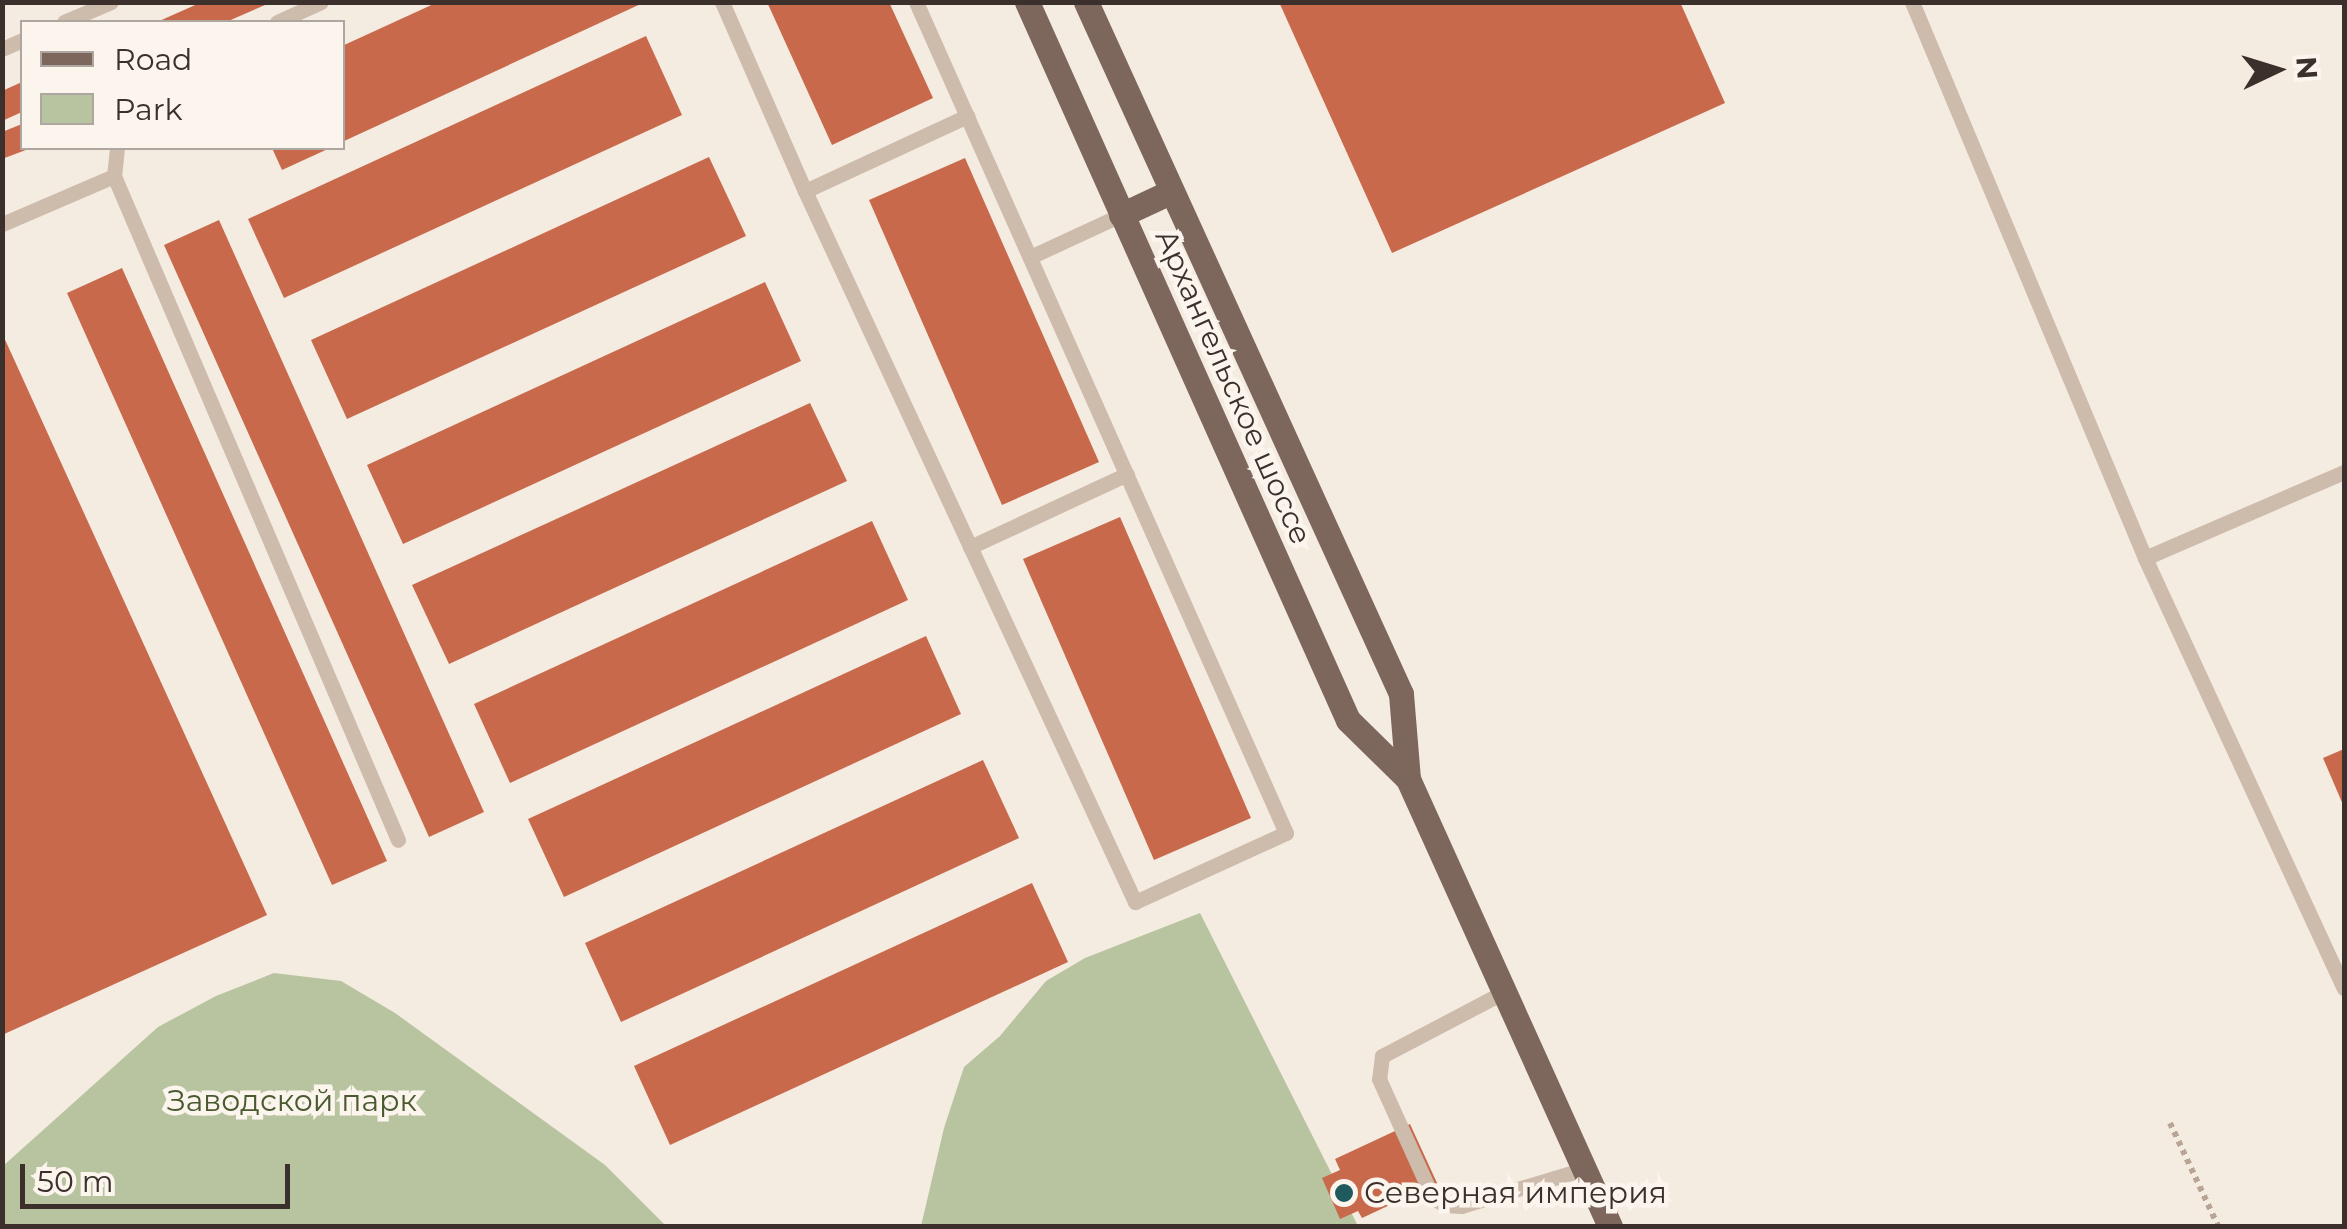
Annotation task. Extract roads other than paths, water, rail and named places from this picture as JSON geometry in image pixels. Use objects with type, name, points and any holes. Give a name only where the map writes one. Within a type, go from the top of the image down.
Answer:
[{"type":"main road","name":"Архангельское шоссе","points":[[1027,2],[1348,720],[1408,779]]},
{"type":"main road","name":"Архангельское шоссе","points":[[1086,2],[1401,694],[1408,779],[1610,1226]]},
{"type":"main road","points":[[1120,215],[1170,192]]},
{"type":"lane","points":[[69,20],[111,2]]},
{"type":"lane","points":[[281,20],[321,2]]},
{"type":"lane","points":[[722,2],[805,191],[1135,902],[1286,832],[916,2]]},
{"type":"lane","points":[[1912,2],[2145,558],[2344,988]]},
{"type":"lane","points":[[805,191],[967,116]]},
{"type":"lane","points":[[117,150],[114,176],[398,840]]},
{"type":"lane","points":[[2,224],[114,176]]},
{"type":"lane","points":[[1030,257],[1120,215]]},
{"type":"lane","points":[[2145,558],[2344,472]]},
{"type":"lane","points":[[970,547],[1126,474]]},
{"type":"lane","points":[[1504,992],[1382,1056],[1378,1079],[1434,1198],[1445,1205],[1460,1206],[1584,1170]]},
{"type":"place","name":"Северная империя","points":[[1344,1193]]},
{"type":"park label","name":"Заводской парк","points":[[292,1101]]}]
